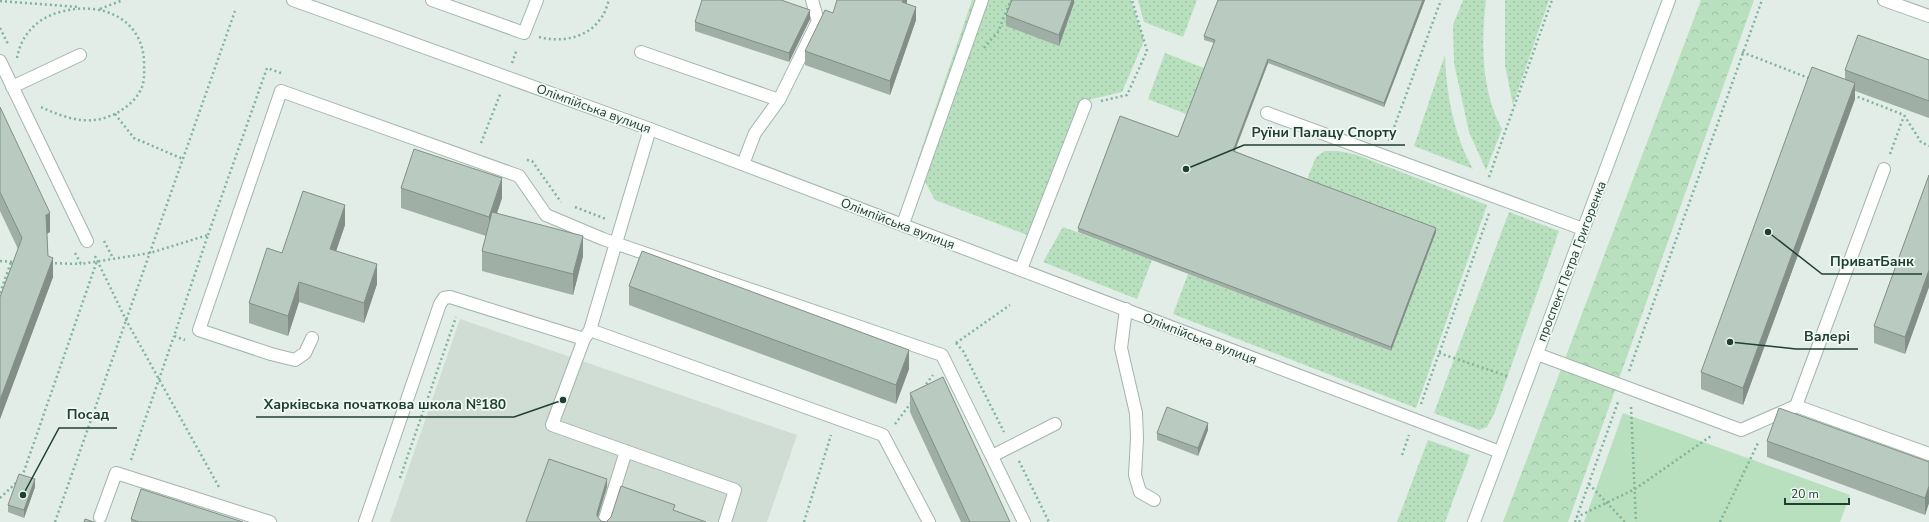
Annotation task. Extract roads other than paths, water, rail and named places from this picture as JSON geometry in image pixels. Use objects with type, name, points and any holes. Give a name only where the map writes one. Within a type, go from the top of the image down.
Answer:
[{"type":"street","name":"Олімпійська вулиця","points":[[293,0],[650,129],[1500,452]]},
{"type":"street","points":[[432,0],[524,33],[537,0]]},
{"type":"street","points":[[743,164],[755,133],[779,100],[818,21],[812,0]]},
{"type":"street","points":[[903,224],[982,0]]},
{"type":"street","name":"проспект Петра Григоренка","points":[[1474,522],[1669,0]]},
{"type":"street","points":[[1884,0],[1929,16]]},
{"type":"street","points":[[641,52],[779,100]]},
{"type":"street","points":[[12,87],[80,55]]},
{"type":"street","points":[[0,61],[87,241]]},
{"type":"street","points":[[312,338],[305,354],[294,360],[271,354],[199,330],[281,92],[519,176],[546,215],[603,239],[942,355],[1024,522]]},
{"type":"street","points":[[1020,269],[1085,105]]},
{"type":"street","points":[[1267,113],[1583,229]]},
{"type":"street","points":[[650,129],[587,335],[552,425],[735,490],[725,522]]},
{"type":"street","points":[[1796,406],[1884,169]]},
{"type":"street","points":[[365,522],[440,304],[444,298],[450,297],[587,335],[837,417],[883,435],[929,522]]},
{"type":"street","points":[[1126,309],[1121,348],[1136,413],[1137,438],[1135,475],[1140,492],[1154,500]]},
{"type":"street","points":[[1536,354],[1741,430],[1796,406],[1928,450]]},
{"type":"street","points":[[992,456],[1055,424]]},
{"type":"street","points":[[604,522],[626,452]]},
{"type":"street","points":[[100,517],[116,473],[270,522]]},
{"type":"street","points":[[917,522],[922,507]]},
{"type":"place","name":"Руїни Палацу Спорту","points":[[1186,169]]},
{"type":"place","name":"ПриватБанк","points":[[1768,232]]},
{"type":"place","name":"Валері","points":[[1730,342]]},
{"type":"place","name":"Харківська початкова школа №180","points":[[563,400]]},
{"type":"place","name":"Посад","points":[[23,495]]}]
